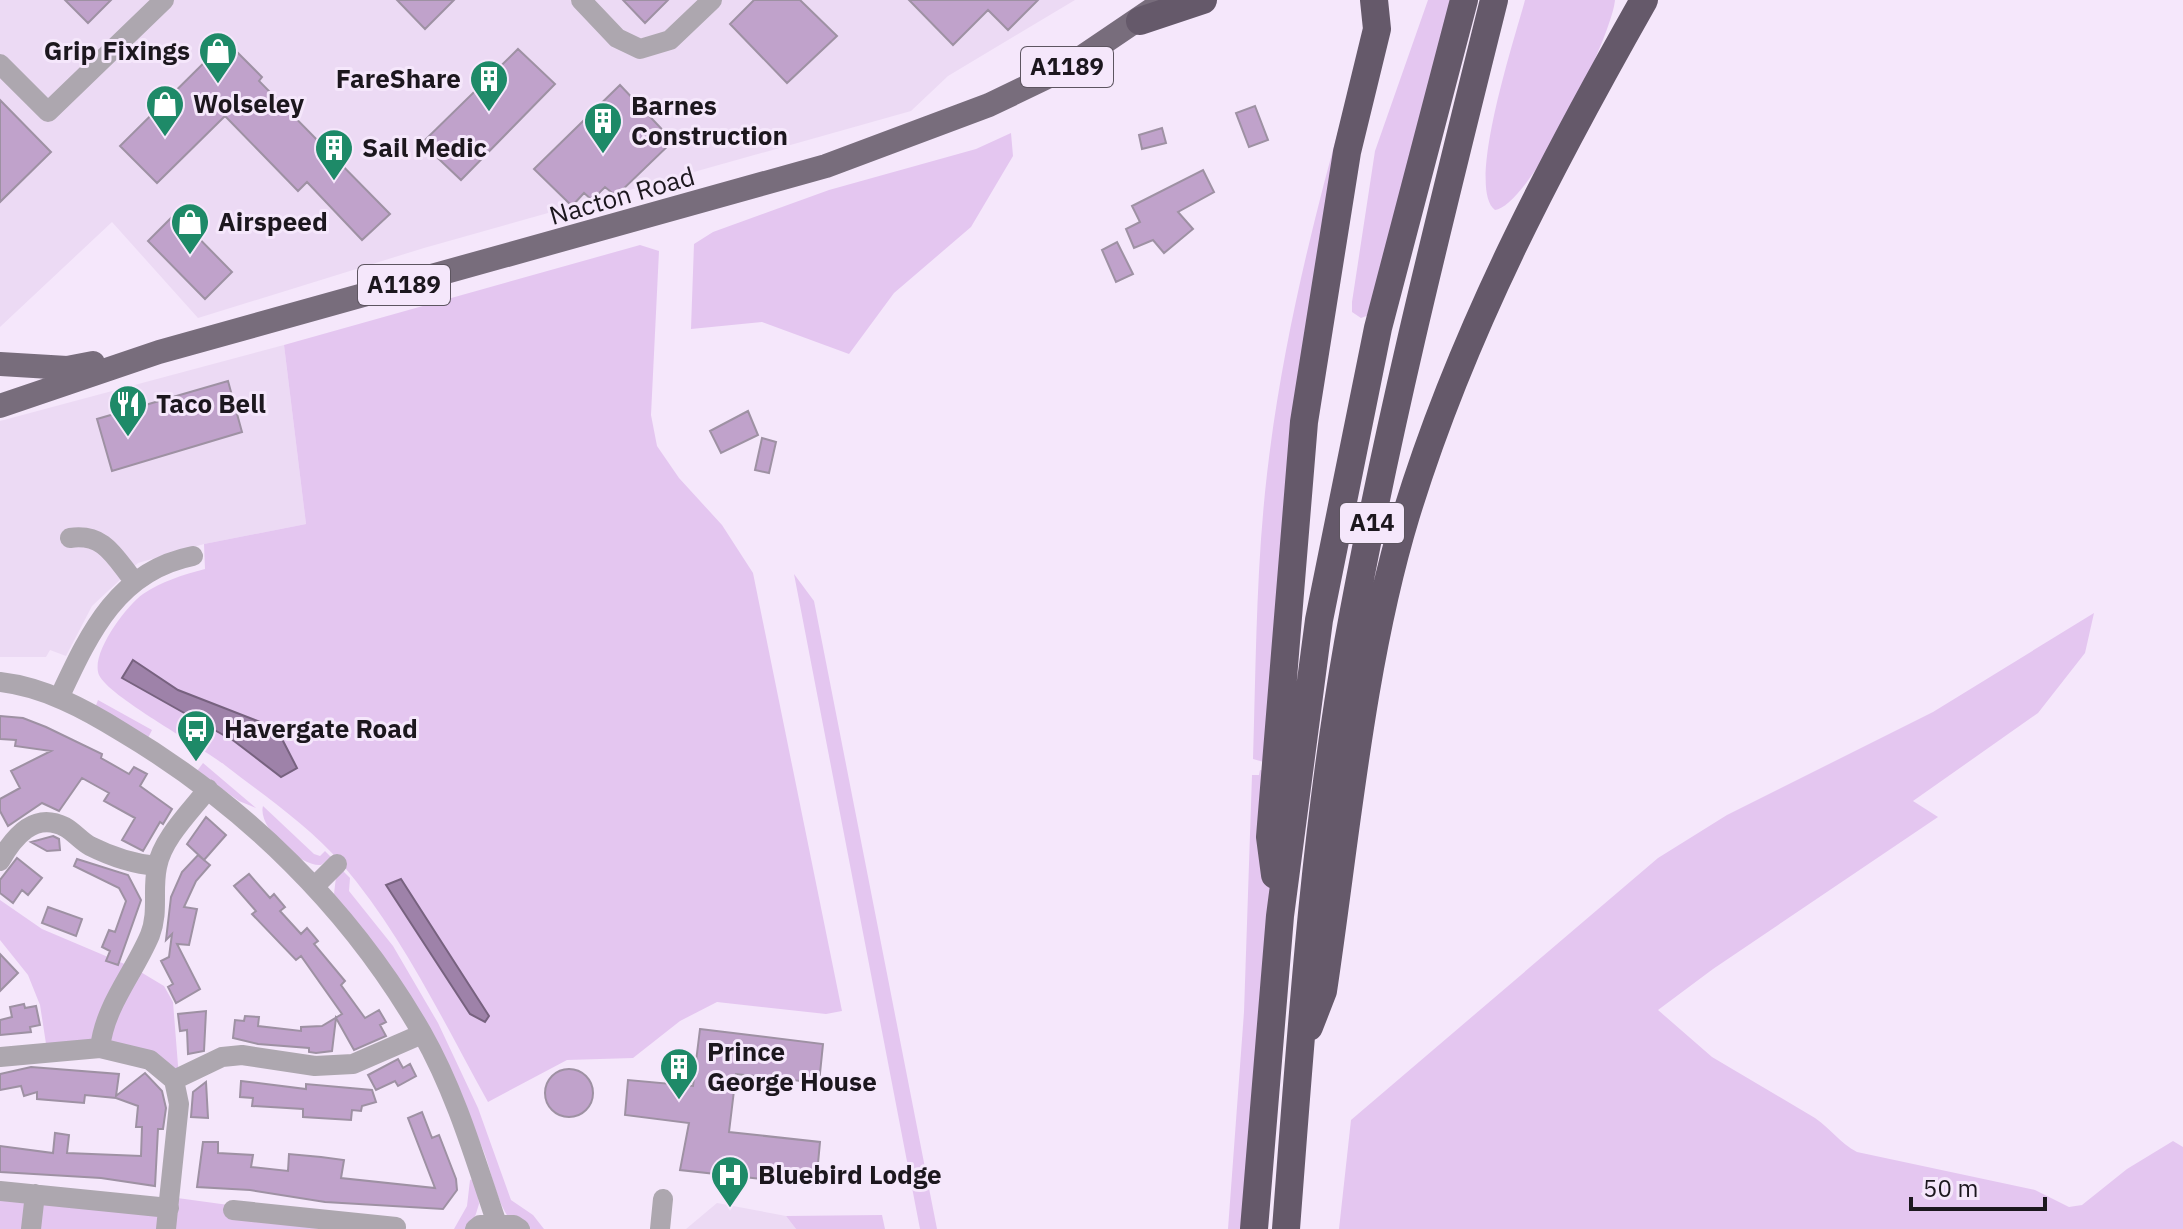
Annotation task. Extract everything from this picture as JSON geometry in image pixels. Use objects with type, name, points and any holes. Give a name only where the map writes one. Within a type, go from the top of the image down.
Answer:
[{"type":"highway","points":[[1140,21],[1203,0]]},
{"type":"highway","name":"A14","points":[[1254,1229],[1280,916],[1319,620],[1378,328],[1464,0]]},
{"type":"highway","name":"A14","points":[[1286,1229],[1299,1054],[1321,838],[1348,644],[1409,340],[1494,0]]},
{"type":"highway","name":"A14","points":[[1299,1054],[1323,991],[1375,645],[1406,517],[1455,371],[1516,233],[1644,0]]},
{"type":"highway","name":"A14","points":[[1280,916],[1270,837],[1304,422],[1347,152],[1377,29],[1374,1]]},
{"type":"main road","name":"Nacton Road","points":[[0,406],[159,352],[826,166],[989,105],[1066,68],[1140,21],[1164,0]]},
{"type":"main road","name":"Nacton Road","points":[[0,364],[67,368],[159,352]]},
{"type":"street","points":[[0,64],[48,112],[164,0]]},
{"type":"street","points":[[581,0],[617,38],[640,49],[670,40],[712,0]]},
{"type":"street","points":[[70,538],[82,536],[103,542],[134,581]]},
{"type":"street","points":[[59,698],[98,621],[134,581],[154,568],[193,556]]},
{"type":"street","points":[[0,682],[21,684],[59,698],[149,748],[250,822],[314,887],[362,942],[422,1034],[460,1113],[497,1224]]},
{"type":"street","points":[[100,1048],[102,1027],[111,1003],[151,933],[157,912],[157,866],[169,840],[208,789]]},
{"type":"street","points":[[0,861],[13,838],[28,826],[50,823],[64,826],[87,845],[131,863],[157,866]]},
{"type":"street","points":[[314,887],[337,864]]},
{"type":"street","points":[[174,1080],[222,1057],[242,1055],[315,1066],[353,1064],[422,1034]]},
{"type":"street","points":[[0,1057],[100,1048],[150,1060],[174,1080],[179,1104],[166,1229]]},
{"type":"street","points":[[0,1191],[169,1208]]},
{"type":"street","points":[[31,1229],[35,1194]]},
{"type":"street","points":[[660,1229],[663,1199]]},
{"type":"street","points":[[233,1210],[310,1223],[396,1227]]},
{"type":"street","points":[[475,1229],[480,1225],[497,1224],[520,1229]]},
{"type":"shaded area","points":[[0,0],[1075,0],[948,76],[911,111],[424,248],[198,318],[112,222],[0,327]]},
{"type":"shaded area","points":[[1428,0],[1456,0],[1377,312],[1361,318],[1352,312],[1352,302],[1375,151]]},
{"type":"shaded area","points":[[1525,0],[1615,0],[1585,81],[1548,151],[1528,181],[1510,201],[1495,210],[1487,196],[1489,143]]},
{"type":"shaded area","points":[[1343,113],[1274,819],[1257,1126],[1247,1229],[1228,1229],[1244,1012],[1252,775],[1259,775],[1260,770],[1266,771],[1271,764],[1253,759],[1263,510],[1280,383],[1298,292]]},
{"type":"shaded area","points":[[1011,133],[1013,156],[971,227],[894,293],[849,354],[762,322],[691,329],[694,244],[713,232],[829,190],[976,149]]},
{"type":"shaded area","points":[[640,245],[659,251],[651,415],[657,446],[679,478],[722,525],[753,573],[842,1011],[826,1014],[717,1002],[680,1021],[633,1058],[567,1060],[488,1102],[403,949],[342,864],[301,824],[226,766],[120,696],[99,675],[98,666],[104,643],[136,600],[165,582],[205,569],[204,544],[306,524],[284,345]]},
{"type":"shaded area","points":[[284,345],[306,524],[204,544],[138,563],[92,606],[66,656],[50,650],[46,657],[0,657],[0,421]]},
{"type":"shaded area","points":[[794,574],[814,601],[937,1229],[920,1229]]},
{"type":"shaded area","points":[[2094,613],[2085,653],[2038,713],[1913,801],[1938,817],[1713,969],[1658,1010],[1712,1057],[1815,1118],[1857,1152],[2035,1190],[2069,1207],[2082,1205],[2127,1169],[2173,1141],[2183,1147],[2183,1229],[1339,1229],[1351,1120],[1658,858],[1727,815],[1933,712]]},
{"type":"shaded area","points":[[133,660],[178,690],[260,722],[282,739],[297,768],[281,777],[234,741],[122,678]]},
{"type":"shaded area","points":[[98,700],[152,730],[148,738],[95,708]]},
{"type":"shaded area","points":[[203,763],[256,808],[239,801],[197,771]]},
{"type":"shaded area","points":[[263,806],[314,854],[320,856],[325,851],[331,857],[321,865],[302,860],[292,853],[273,834],[263,815]]},
{"type":"shaded area","points":[[342,870],[350,878],[349,891],[393,946],[438,1023],[478,1108],[511,1200],[533,1215],[544,1229],[520,1229],[506,1214],[484,1152],[437,1050],[399,985],[334,894],[336,877]]},
{"type":"shaded area","points":[[401,879],[489,1016],[485,1022],[470,1014],[386,885]]},
{"type":"shaded area","points":[[0,900],[42,929],[134,968],[164,986],[173,1002],[179,1078],[150,1060],[47,1050],[40,1005],[28,975],[0,940]]},
{"type":"shaded area","points":[[476,1178],[479,1204],[474,1220],[465,1229],[454,1229],[467,1206],[470,1180]]},
{"type":"shaded area","points":[[0,1191],[135,1203],[170,1197],[405,1229],[0,1229]]},
{"type":"shaded area","name":"Bluebird Lodge","points":[[717,1203],[786,1216],[796,1229],[686,1229]]},
{"type":"shaded area","points":[[882,1215],[885,1229],[796,1229],[786,1216]]},
{"type":"building","points":[[65,0],[111,0],[88,23]]},
{"type":"building","points":[[397,0],[454,0],[425,29]]},
{"type":"building","points":[[623,0],[668,0],[645,23]]},
{"type":"building","points":[[754,0],[800,0],[837,36],[787,83],[730,24]]},
{"type":"building","points":[[909,0],[1038,0],[1008,30],[988,10],[953,45]]},
{"type":"building","points":[[226,41],[262,77],[259,81],[390,214],[362,240],[307,182],[298,191],[225,116],[157,183],[120,146]]},
{"type":"building","name":"FareShare","points":[[518,49],[555,84],[461,180],[422,143]]},
{"type":"building","name":"Barnes Construction","points":[[620,85],[673,141],[616,196],[605,187],[592,200],[584,193],[572,206],[534,169]]},
{"type":"building","points":[[0,100],[51,152],[0,202]]},
{"type":"building","points":[[1255,106],[1268,140],[1249,147],[1236,113]]},
{"type":"building","points":[[1162,128],[1166,143],[1142,149],[1139,135]]},
{"type":"building","points":[[1203,170],[1214,192],[1178,212],[1193,229],[1164,253],[1153,240],[1134,248],[1126,229],[1140,222],[1132,206]]},
{"type":"building","name":"Airspeed","points":[[175,214],[232,272],[205,299],[148,241]]},
{"type":"building","points":[[1117,242],[1133,274],[1116,282],[1102,250]]},
{"type":"building","points":[[228,381],[242,432],[112,471],[97,419]]},
{"type":"building","points":[[748,411],[758,435],[721,453],[710,431]]},
{"type":"building","points":[[762,438],[776,442],[769,473],[755,470]]},
{"type":"building","points":[[0,716],[23,718],[46,727],[102,754],[101,758],[129,774],[134,767],[147,774],[140,786],[172,809],[163,824],[160,822],[143,851],[122,840],[135,818],[104,801],[109,793],[82,778],[59,811],[42,803],[8,826],[0,811],[0,799],[20,788],[11,771],[51,751],[15,746],[16,740],[0,739]]},
{"type":"building","points":[[206,817],[226,835],[204,860],[187,844]]},
{"type":"building","points":[[53,836],[59,839],[60,850],[47,851],[31,842]]},
{"type":"building","points":[[198,855],[210,865],[196,881],[184,907],[197,909],[189,945],[177,944],[200,989],[176,1003],[168,987],[173,984],[161,961],[169,957],[172,934],[166,940],[171,897],[182,872]]},
{"type":"building","points":[[17,858],[42,878],[28,895],[22,890],[13,903],[0,893],[0,880]]},
{"type":"building","points":[[77,859],[128,875],[141,900],[118,965],[106,961],[110,951],[102,947],[109,930],[115,932],[126,901],[119,888],[74,866]]},
{"type":"building","points":[[249,874],[270,898],[274,894],[285,907],[280,911],[301,934],[307,928],[318,941],[314,944],[345,981],[341,985],[365,1018],[379,1010],[386,1022],[380,1025],[386,1036],[354,1050],[336,1018],[332,1051],[316,1053],[309,1052],[309,1048],[258,1044],[233,1038],[235,1020],[244,1021],[245,1016],[259,1017],[258,1026],[301,1031],[301,1027],[322,1026],[342,1014],[301,956],[296,960],[252,914],[256,911],[234,886]]},
{"type":"building","points":[[48,907],[82,919],[76,936],[42,923]]},
{"type":"building","points":[[0,954],[18,973],[0,991]]},
{"type":"building","points":[[24,1004],[25,1008],[36,1006],[40,1025],[30,1027],[31,1032],[0,1035],[0,1020],[12,1017],[10,1007]]},
{"type":"building","points":[[206,1011],[204,1051],[188,1054],[187,1030],[180,1031],[178,1014]]},
{"type":"building","name":"Prince George House","points":[[700,1029],[823,1044],[819,1083],[736,1074],[729,1132],[820,1142],[816,1185],[680,1170],[689,1123],[625,1115],[628,1080],[693,1086]]},
{"type":"building","points":[[398,1059],[403,1068],[410,1064],[416,1076],[398,1086],[395,1081],[376,1090],[368,1075]]},
{"type":"building","points":[[31,1067],[119,1074],[116,1096],[145,1073],[162,1091],[166,1108],[163,1129],[158,1129],[155,1186],[101,1178],[0,1172],[0,1146],[53,1153],[55,1133],[69,1135],[67,1153],[141,1156],[142,1127],[136,1127],[138,1106],[116,1098],[85,1095],[84,1103],[37,1099],[37,1092],[24,1096],[21,1086],[0,1090],[0,1074]]},
{"type":"building","points":[[569,1069],[586,1076],[593,1093],[586,1110],[569,1117],[552,1110],[545,1093],[552,1076]]},
{"type":"building","points":[[241,1081],[306,1089],[306,1084],[372,1090],[376,1102],[362,1106],[361,1111],[352,1110],[351,1120],[303,1117],[303,1109],[252,1106],[253,1098],[240,1097]]},
{"type":"building","points":[[206,1082],[208,1118],[191,1117],[193,1092]]},
{"type":"building","points":[[422,1112],[432,1138],[439,1135],[456,1179],[457,1190],[443,1209],[325,1202],[250,1190],[197,1187],[203,1142],[218,1142],[218,1153],[253,1155],[251,1167],[288,1171],[289,1154],[321,1157],[344,1160],[341,1178],[435,1188],[408,1118]]},
{"type":"place","name":"Grip Fixings","points":[[218,85]]},
{"type":"place","name":"FareShare","points":[[489,113]]},
{"type":"place","name":"Wolseley","points":[[165,138]]},
{"type":"place","name":"Barnes Construction","points":[[603,155]]},
{"type":"place","name":"Sail Medic","points":[[334,182]]},
{"type":"place","name":"Airspeed","points":[[190,256]]},
{"type":"place","name":"Taco Bell","points":[[128,438]]},
{"type":"place","name":"Havergate Road","points":[[196,763]]},
{"type":"place","name":"Prince George House","points":[[679,1101]]},
{"type":"place","name":"Bluebird Lodge","points":[[730,1209]]}]
